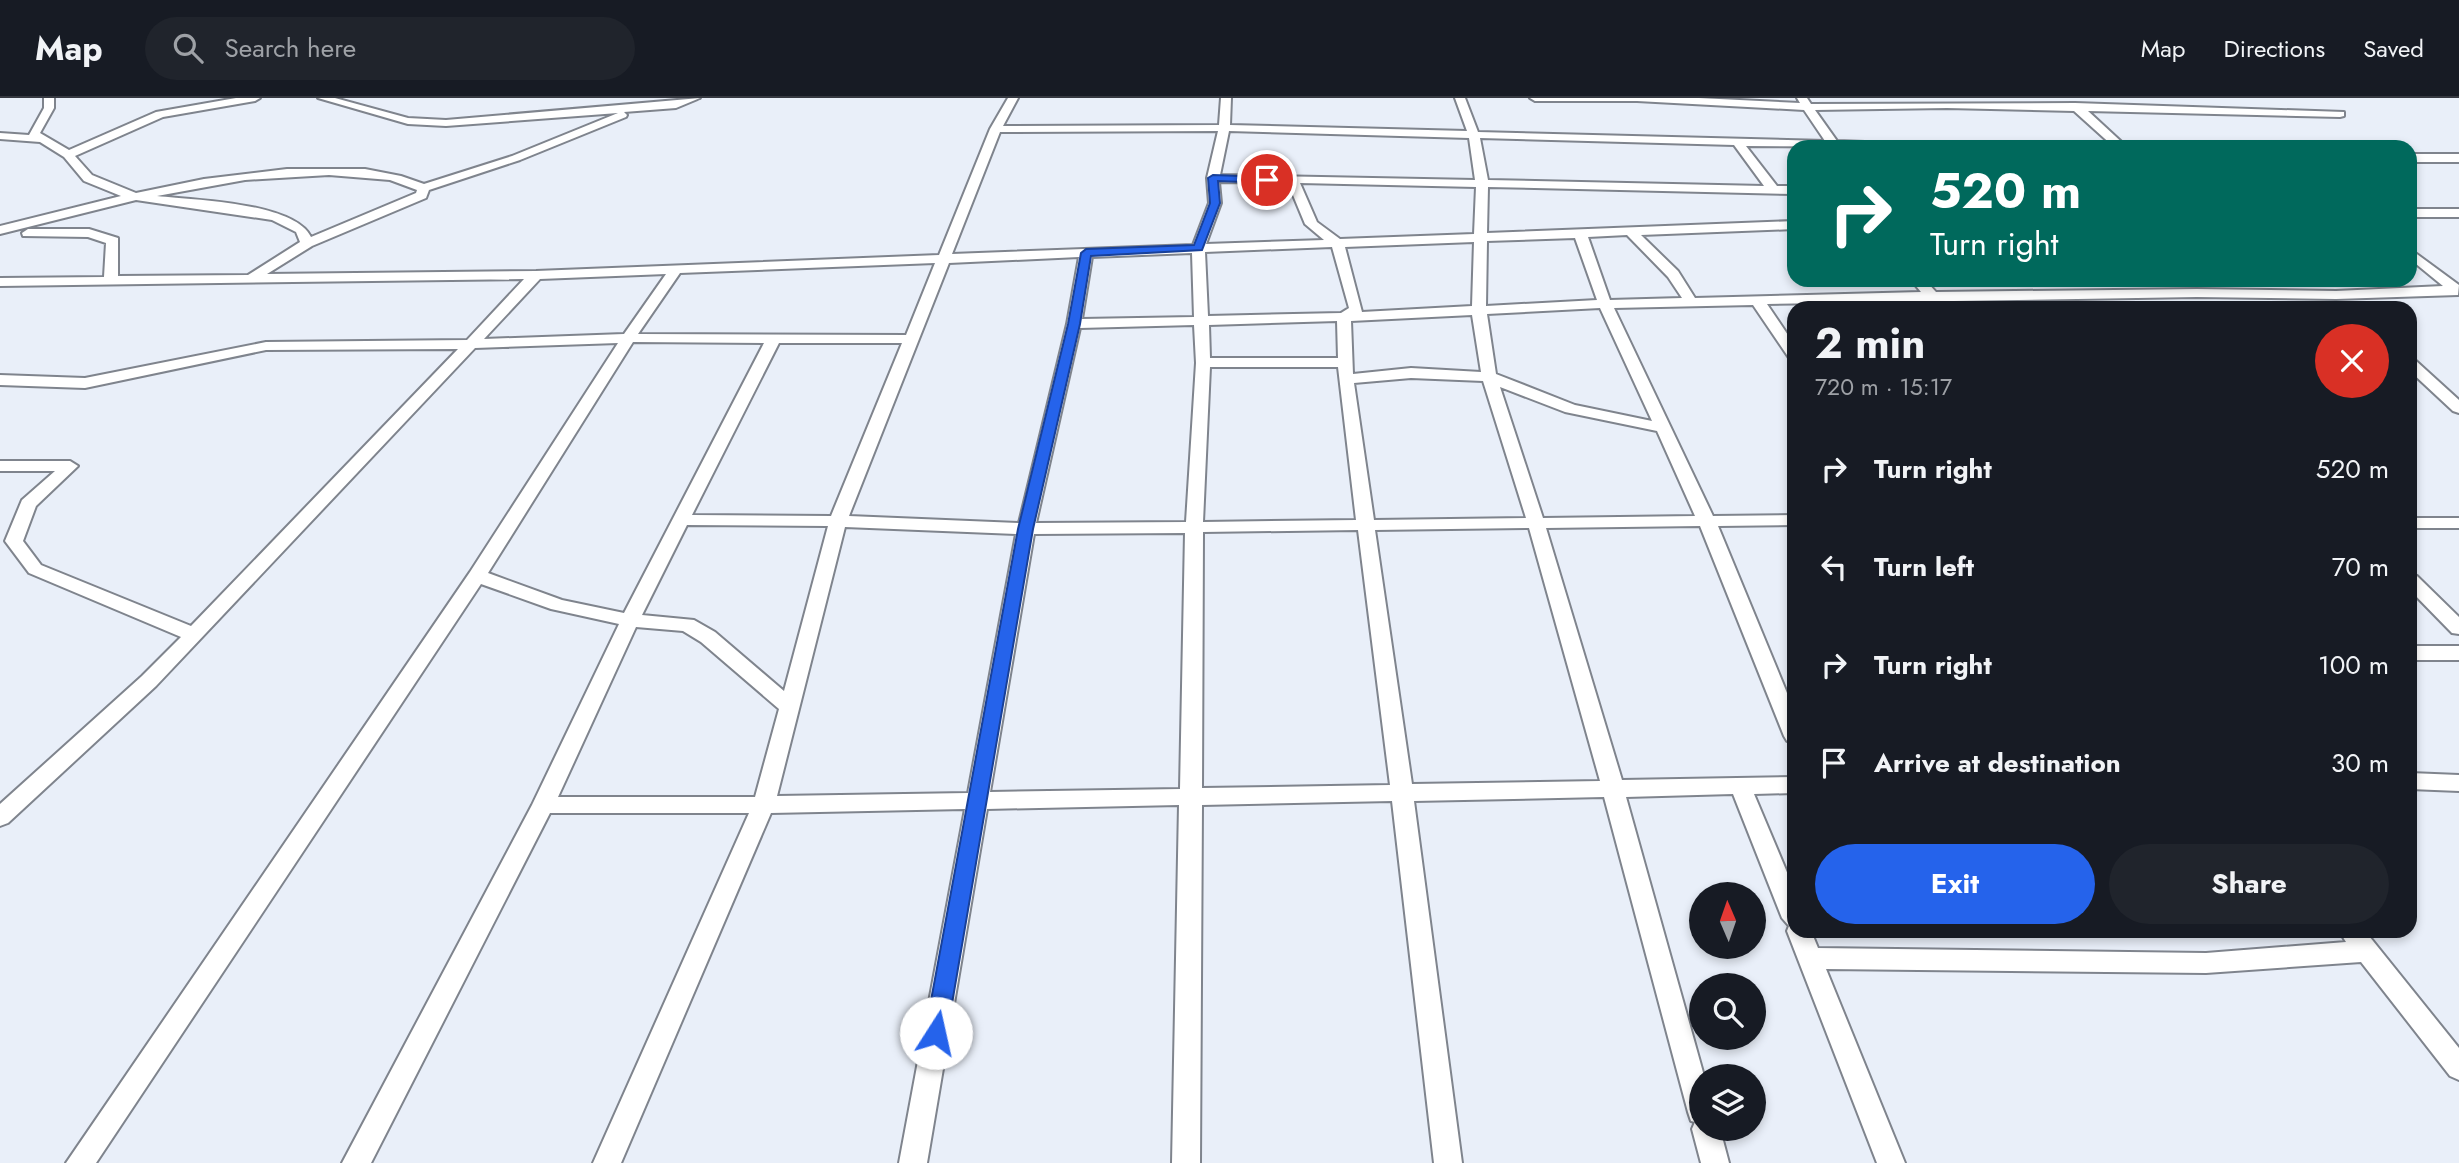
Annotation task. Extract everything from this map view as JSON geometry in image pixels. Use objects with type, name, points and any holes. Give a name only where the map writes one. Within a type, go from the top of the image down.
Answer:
[{"type":"street","points":[[49,98],[49,108],[34,134],[68,155],[89,178],[131,196],[250,211],[276,217],[301,230],[307,243]]},
{"type":"street","points":[[68,155],[160,114],[255,98]]},
{"type":"street","points":[[323,98],[394,118],[425,122],[506,119],[676,105],[695,98]]},
{"type":"street","points":[[607,1163],[764,805],[838,522],[996,129],[1013,98]]},
{"type":"street","points":[[1186,1163],[1194,527],[1203,363],[1198,248],[1215,203],[1213,178],[1224,128],[1226,98]]},
{"type":"street","points":[[1460,98],[1474,135],[1482,183],[1479,311],[1489,377],[1536,523],[1613,788],[1689,1068]]},
{"type":"street","points":[[1535,98],[2340,114]]},
{"type":"street","points":[[2065,98],[2113,140]]},
{"type":"street","points":[[1805,102],[1832,140]]},
{"type":"street","points":[[0,232],[131,196],[232,176],[300,171],[357,172],[410,181],[423,188],[516,158],[642,107]]},
{"type":"street","points":[[996,129],[1224,128],[1787,144]]},
{"type":"street","points":[[0,136],[41,139]]},
{"type":"street","points":[[1737,142],[1774,190]]},
{"type":"street","points":[[2417,158],[2459,158]]},
{"type":"street","points":[[1213,178],[1787,190]]},
{"type":"street","points":[[1293,181],[1311,223],[1338,244],[1356,310],[1344,317]]},
{"type":"street","points":[[251,278],[307,243],[406,204],[422,195],[423,188]]},
{"type":"street","points":[[2417,213],[2459,213]]},
{"type":"street","points":[[0,282],[536,275],[1787,225]]},
{"type":"street","points":[[0,232],[89,233],[113,241],[111,279]]},
{"type":"street","points":[[1580,232],[1605,304],[1707,522],[1787,719]]},
{"type":"street","points":[[1630,232],[1673,274],[1692,303]]},
{"type":"street","points":[[913,1163],[1026,529],[1074,324],[1086,253]]},
{"type":"street","points":[[2417,258],[2458,290]]},
{"type":"street","points":[[80,1163],[477,576],[628,338],[676,270]]},
{"type":"street","points":[[0,817],[149,681],[536,275]]},
{"type":"street","points":[[1924,287],[1932,296]]},
{"type":"street","points":[[2062,287],[2074,301]]},
{"type":"street","points":[[2189,287],[2205,301]]},
{"type":"street","points":[[1917,301],[1932,296],[2197,293],[2336,295],[2458,290]]},
{"type":"street","points":[[2336,295],[2342,301]]},
{"type":"street","points":[[1758,301],[1787,344]]},
{"type":"street","points":[[1074,324],[1344,317],[1605,304],[1787,301]]},
{"type":"street","points":[[1344,317],[1345,370],[1364,526],[1402,792],[1448,1163]]},
{"type":"street","points":[[0,380],[85,383],[266,346],[471,344],[628,338],[911,338]]},
{"type":"street","points":[[356,1163],[543,805],[630,620],[774,338]]},
{"type":"street","points":[[1203,363],[1489,377],[1571,409],[1663,428]]},
{"type":"street","points":[[2417,369],[2459,408]]},
{"type":"street","points":[[0,466],[70,466],[29,504],[14,541],[35,569],[194,635]]},
{"type":"street","points":[[681,520],[1026,529],[1787,520]]},
{"type":"street","points":[[2418,523],[2459,523]]},
{"type":"street","points":[[477,576],[558,605],[630,620],[687,625],[708,637],[791,708]]},
{"type":"street","points":[[2417,587],[2459,628]]},
{"type":"street","points":[[2417,653],[2459,653]]},
{"type":"street","points":[[2417,781],[2459,783]]},
{"type":"street","points":[[543,805],[764,805],[1787,785]]},
{"type":"street","points":[[1740,786],[1787,901]]},
{"type":"street","points":[[1802,938],[1891,1163]]},
{"type":"street","points":[[1810,958],[2206,963],[2359,941],[2459,1068]]},
{"type":"street","points":[[1709,1141],[1715,1163]]},
{"type":"route","points":[[936,1033],[1026,529],[1074,324],[1086,253],[1198,248],[1215,203],[1213,178],[1267,180]]}]
